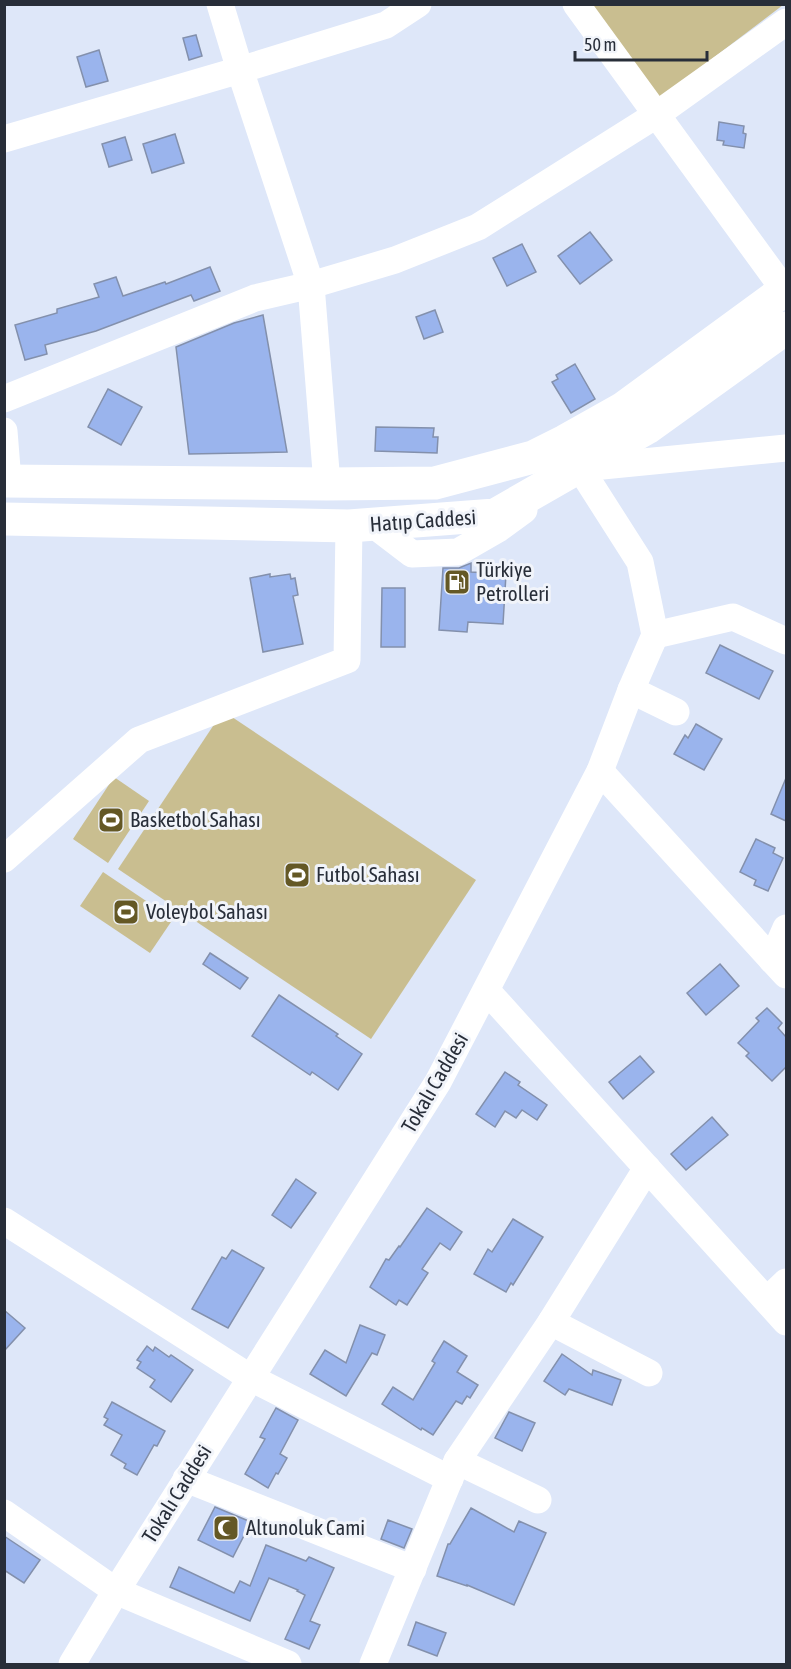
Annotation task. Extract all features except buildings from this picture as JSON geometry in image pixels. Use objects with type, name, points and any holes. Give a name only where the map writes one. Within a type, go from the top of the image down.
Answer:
[{"type":"main road","name":"Hatıp Caddesi","points":[[4,519],[361,525],[495,515],[573,455],[622,409],[786,290]]},
{"type":"main road","name":"Hatıp Caddesi","points":[[6,481],[435,483],[533,457],[573,455],[647,428],[786,328]]},
{"type":"street","points":[[220,4],[311,285],[327,484]]},
{"type":"street","points":[[6,133],[240,70],[386,25],[418,4]]},
{"type":"street","points":[[576,4],[786,290]]},
{"type":"street","points":[[4,399],[255,298],[311,285],[395,260],[478,227],[656,115],[786,22]]},
{"type":"street","points":[[4,431],[6,481]]},
{"type":"street","points":[[573,455],[786,448]]},
{"type":"street","points":[[573,455],[640,562],[656,635],[733,617],[786,641]]},
{"type":"street","points":[[4,859],[139,740],[347,660],[361,525]]},
{"type":"street","name":"Tokalı Caddesi","points":[[72,1665],[186,1479],[438,1082],[600,771],[631,690],[656,635]]},
{"type":"street","points":[[631,690],[676,712]]},
{"type":"street","points":[[600,771],[779,968]]},
{"type":"street","points":[[779,968],[786,928]]},
{"type":"street","points":[[487,991],[786,1322]]},
{"type":"street","points":[[374,1665],[454,1470],[551,1322],[647,1168]]},
{"type":"street","points":[[4,1221],[251,1378],[454,1470],[538,1500]]},
{"type":"street","points":[[767,1300],[786,1282]]},
{"type":"street","points":[[551,1322],[650,1373]]},
{"type":"street","points":[[186,1479],[413,1569]]},
{"type":"street","points":[[4,1513],[116,1591],[288,1665]]},
{"type":"shaded area","points":[[589,5],[783,5],[659,99]]},
{"type":"shaded area","name":"Futbol Sahası","points":[[223,711],[476,880],[371,1039],[118,869]]},
{"type":"shaded area","name":"Basketbol Sahası","points":[[114,777],[149,801],[108,863],[73,839]]},
{"type":"shaded area","name":"Voleybol Sahası","points":[[103,872],[173,919],[150,953],[80,906]]},
{"type":"place","name":"Türkiye Petrolleri","points":[[457,582]]},
{"type":"place","name":"Basketbol Sahası","points":[[111,820]]},
{"type":"place","name":"Futbol Sahası","points":[[297,875]]},
{"type":"place","name":"Voleybol Sahası","points":[[126,912]]},
{"type":"place","name":"Altunoluk Cami","points":[[226,1528]]}]
